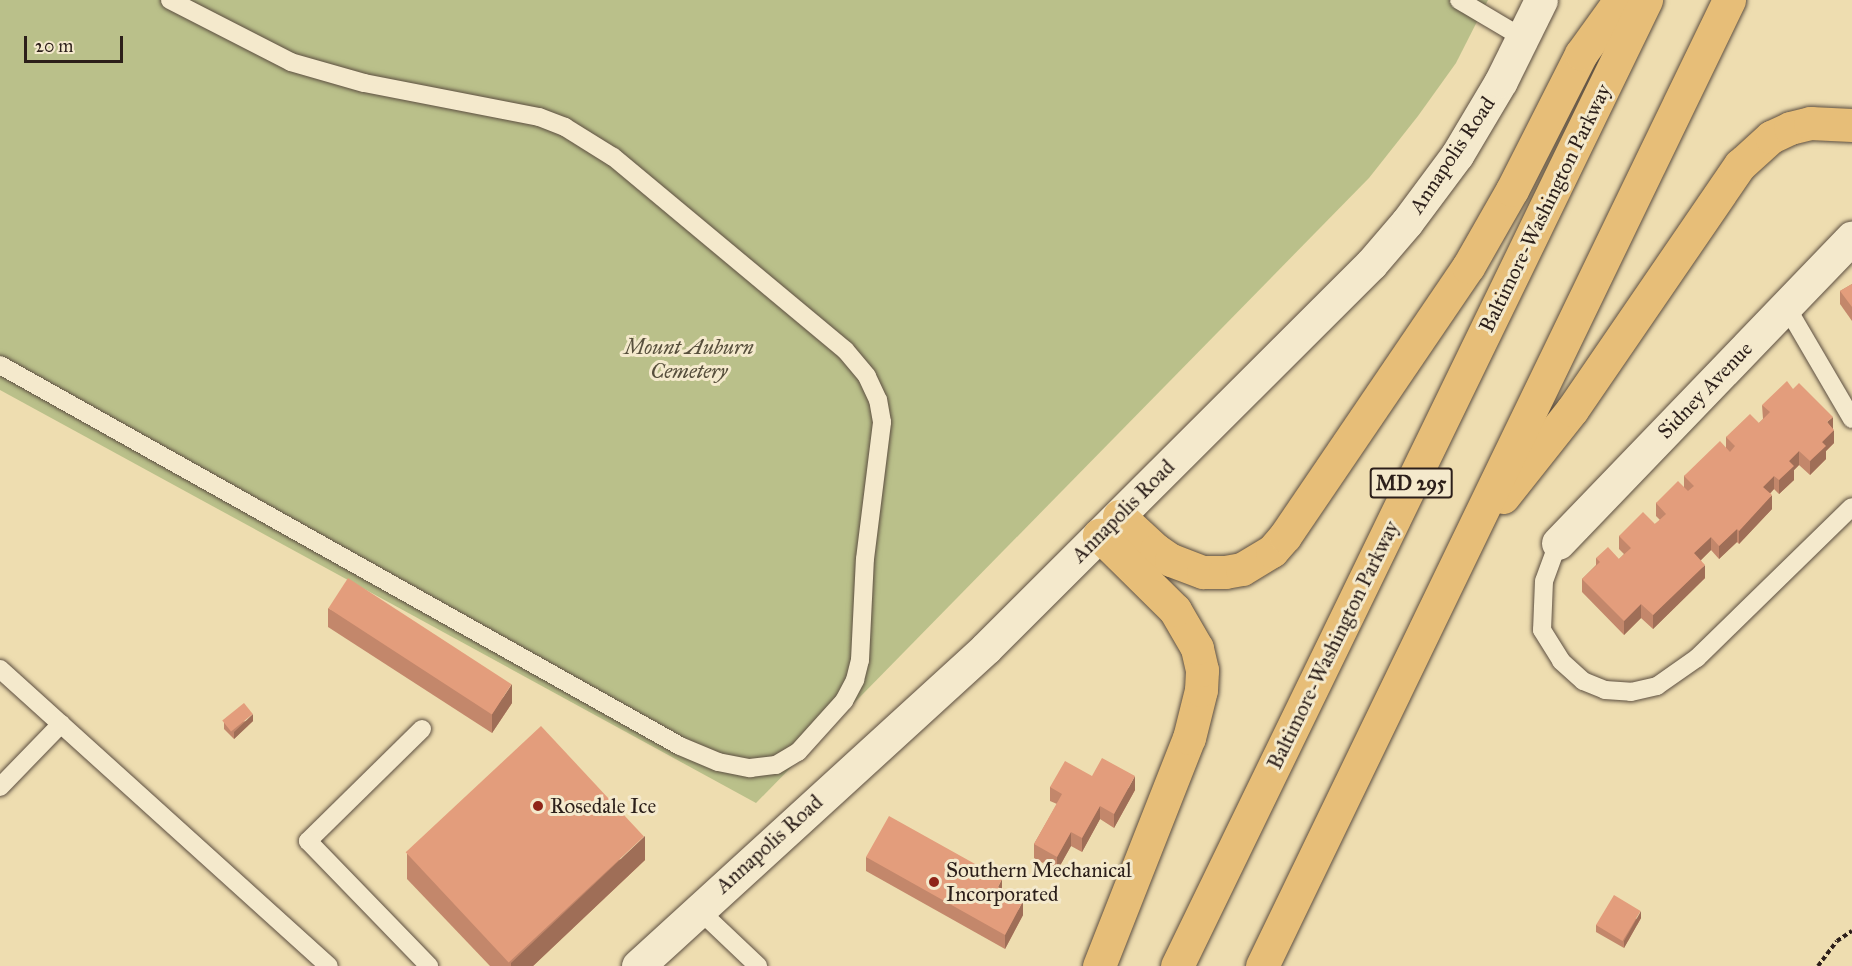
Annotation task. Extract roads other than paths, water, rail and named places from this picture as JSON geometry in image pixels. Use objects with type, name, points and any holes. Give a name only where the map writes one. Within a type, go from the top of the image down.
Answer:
[{"type":"highway","points":[[1109,525],[1171,560],[1203,572],[1242,569],[1272,551],[1286,536],[1468,267],[1502,208],[1581,54],[1620,0]]},
{"type":"highway","name":"Baltimore-Washington Parkway","points":[[1177,966],[1646,0]]},
{"type":"highway","name":"MD 295","points":[[1262,966],[1729,0]]},
{"type":"highway","points":[[1464,545],[1572,410],[1740,165],[1771,137],[1790,128],[1810,123],[1852,125]]},
{"type":"highway","points":[[1099,966],[1189,738],[1201,690],[1202,670],[1197,648],[1175,610],[1109,525]]},
{"type":"main road","name":"Annapolis Road","points":[[638,966],[986,648],[1363,272],[1407,222],[1457,155],[1523,38],[1541,0]]},
{"type":"main road","name":"Sidney Avenue","points":[[1558,543],[1852,238]]},
{"type":"lane","points":[[0,365],[680,746],[718,762],[750,768],[776,765],[798,752],[844,701],[855,680],[860,660],[865,559],[882,422],[878,400],[867,376],[845,350],[613,157],[565,127],[538,117],[364,83],[291,62],[170,0]]},
{"type":"lane","points":[[1459,0],[1523,38]]},
{"type":"lane","points":[[1786,306],[1852,419]]},
{"type":"lane","points":[[1558,543],[1544,581],[1542,630],[1561,661],[1583,681],[1605,690],[1631,692],[1657,686],[1697,658],[1852,507]]},
{"type":"lane","points":[[0,669],[329,966]]},
{"type":"lane","points":[[0,787],[61,724]]},
{"type":"lane","points":[[422,729],[308,841],[429,966]]},
{"type":"lane","points":[[698,909],[759,966]]},
{"type":"place","name":"Rosedale Ice","points":[[538,806]]},
{"type":"place","name":"Southern Mechanical Incorporated","points":[[934,882]]},
{"type":"park label","name":"Mount Auburn Cemetery","points":[[689,359]]}]
